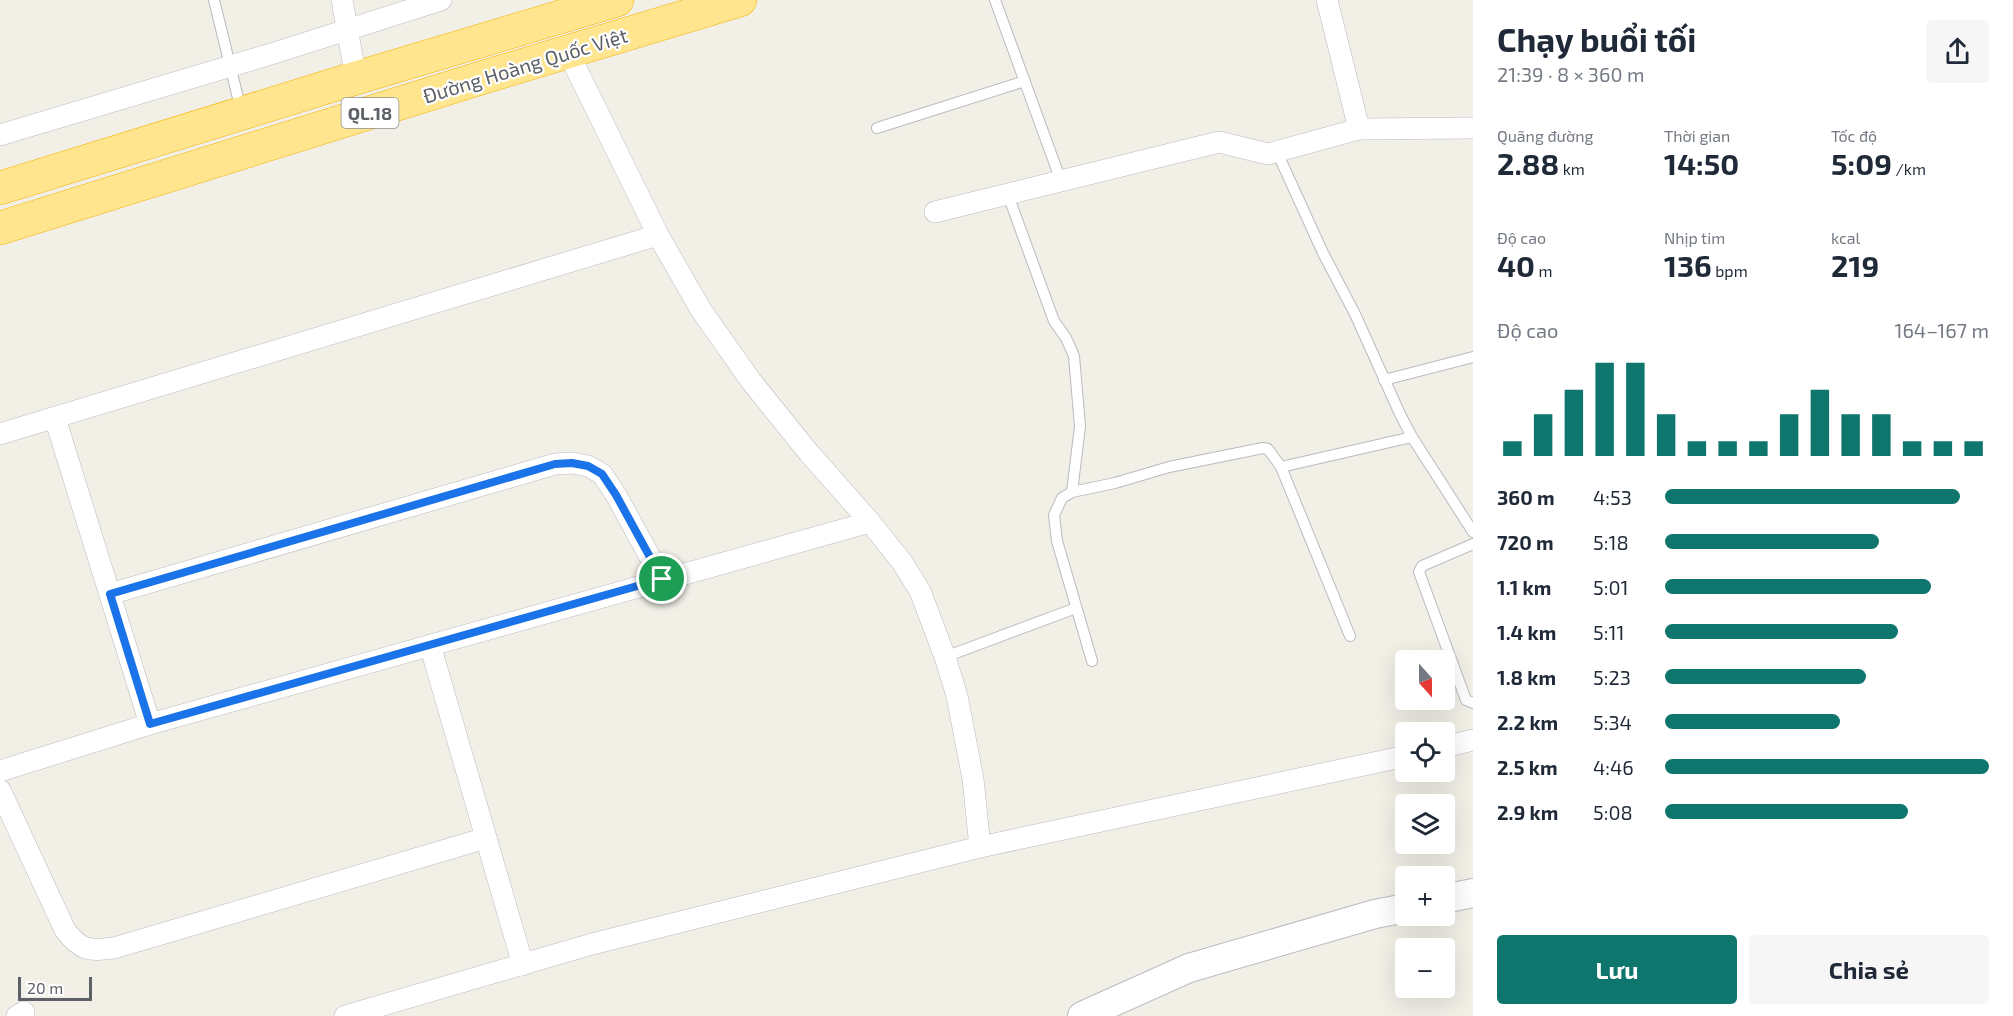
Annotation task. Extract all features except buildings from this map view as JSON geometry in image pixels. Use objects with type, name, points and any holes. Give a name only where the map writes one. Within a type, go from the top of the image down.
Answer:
[{"type":"highway","name":"Đường Hoàng Quốc Việt","points":[[0,188],[242,114],[553,14],[617,0]]},
{"type":"highway","name":"Đường Hoàng Quốc Việt","points":[[0,228],[740,0]]},
{"type":"street","points":[[342,0],[356,78]]},
{"type":"street","points":[[0,135],[441,0]]},
{"type":"street","points":[[1327,0],[1359,129]]},
{"type":"street","points":[[568,52],[658,235],[701,310],[751,381],[809,453],[870,522],[902,562],[920,591],[957,696],[973,779],[980,847]]},
{"type":"street","points":[[935,212],[1219,142],[1264,154],[1359,129],[1473,128]]},
{"type":"street","points":[[0,434],[658,235]]},
{"type":"street","points":[[55,418],[150,724]]},
{"type":"street","points":[[110,594],[555,464],[572,463],[588,466],[602,474],[662,579]]},
{"type":"street","points":[[0,771],[150,724],[870,522]]},
{"type":"street","points":[[430,645],[523,965]]},
{"type":"street","points":[[1455,744],[1473,740]]},
{"type":"street","points":[[345,1016],[592,944],[980,847],[1395,758]]},
{"type":"street","points":[[0,790],[64,930],[75,943],[89,951],[114,948],[486,838]]},
{"type":"street","points":[[1455,897],[1473,893]]},
{"type":"street","points":[[1082,1016],[1189,968],[1395,910]]},
{"type":"lane","points":[[214,0],[242,114]]},
{"type":"lane","points":[[995,0],[1061,181]]},
{"type":"lane","points":[[877,128],[1025,81]]},
{"type":"lane","points":[[1277,152],[1412,437],[1473,532]]},
{"type":"lane","points":[[1008,195],[1054,321],[1066,338],[1074,356],[1080,426],[1071,492]]},
{"type":"lane","points":[[1384,380],[1473,357]]},
{"type":"lane","points":[[1281,467],[1412,437]]},
{"type":"lane","points":[[1092,661],[1057,541],[1054,515],[1062,498],[1071,492],[1115,483],[1169,467],[1263,448],[1268,449],[1281,467],[1350,636]]},
{"type":"lane","points":[[1473,544],[1422,566],[1419,572],[1466,700],[1473,703]]},
{"type":"lane","points":[[945,657],[1076,608]]},
{"type":"route","points":[[572,463],[588,466],[602,474],[662,579],[150,724],[110,594],[555,464],[572,463]]}]
